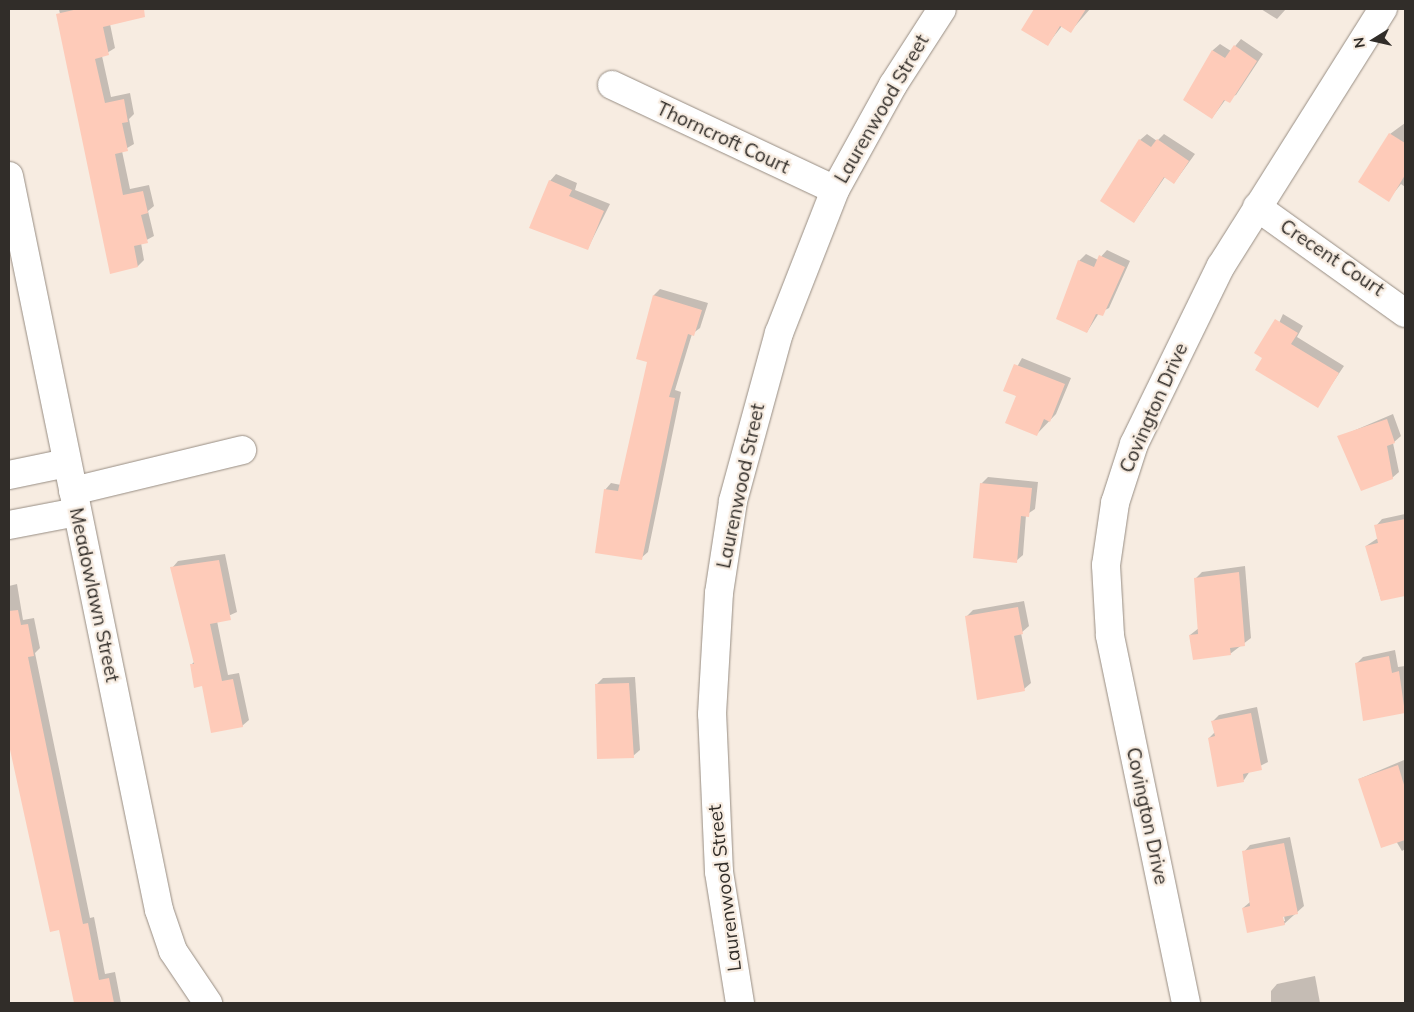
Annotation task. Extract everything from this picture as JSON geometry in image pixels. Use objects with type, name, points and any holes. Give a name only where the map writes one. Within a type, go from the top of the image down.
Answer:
[{"type":"street","name":"Laurenwood Street","points":[[740,1003],[727,933],[714,815],[712,714],[719,593],[734,501],[760,393],[835,190],[893,85],[942,9]]},
{"type":"street","name":"Covington Drive","points":[[1186,1003],[1110,635],[1109,534],[1134,444],[1221,266],[1383,9]]},
{"type":"street","name":"Thorncroft Court","points":[[612,85],[835,190]]},
{"type":"street","name":"Meadowlawn Street","points":[[9,176],[159,910],[174,951],[208,1003]]},
{"type":"street","name":"Crecent Court","points":[[1257,207],[1405,312]]},
{"type":"street","points":[[9,525],[75,502],[242,450]]},
{"type":"street","points":[[9,476],[67,463]]},
{"type":"building","points":[[78,9],[144,9],[145,17],[103,27],[109,55],[95,59],[105,103],[124,99],[128,122],[122,123],[128,151],[115,154],[123,195],[143,191],[148,213],[141,215],[148,243],[134,246],[138,267],[110,274],[56,14]]},
{"type":"building","points":[[1034,9],[1086,9],[1071,33],[1060,26],[1048,46],[1021,30]]},
{"type":"building","points":[[1234,45],[1257,61],[1230,103],[1224,100],[1212,119],[1183,100],[1212,50],[1225,58]]},
{"type":"building","points":[[1389,133],[1405,143],[1405,175],[1389,202],[1358,182]]},
{"type":"building","points":[[1139,139],[1151,147],[1157,139],[1189,161],[1174,184],[1164,177],[1134,223],[1100,201]]},
{"type":"building","points":[[549,180],[572,190],[569,196],[604,211],[588,250],[529,228]]},
{"type":"building","points":[[1099,255],[1125,267],[1103,316],[1096,314],[1087,333],[1056,319],[1078,260],[1094,267]]},
{"type":"building","points":[[653,295],[702,310],[694,336],[688,334],[669,397],[675,398],[642,560],[595,553],[604,489],[618,491],[647,362],[636,359]]},
{"type":"building","points":[[1275,319],[1298,333],[1291,344],[1339,373],[1318,408],[1255,370],[1262,358],[1254,353]]},
{"type":"building","points":[[1014,364],[1065,384],[1050,422],[1044,419],[1037,436],[1005,423],[1016,396],[1003,391]]},
{"type":"building","points":[[1387,419],[1395,443],[1387,446],[1393,479],[1361,491],[1337,436]]},
{"type":"building","points":[[980,483],[1032,488],[1029,517],[1021,516],[1017,563],[973,558]]},
{"type":"building","points":[[1405,519],[1405,596],[1381,601],[1365,546],[1378,543],[1374,525]]},
{"type":"building","points":[[219,560],[231,620],[210,624],[222,681],[233,679],[243,727],[211,733],[202,686],[194,688],[190,664],[194,664],[170,567]]},
{"type":"building","points":[[1239,572],[1245,646],[1230,648],[1231,655],[1193,660],[1189,635],[1198,634],[1194,578]]},
{"type":"building","points":[[1018,607],[1023,634],[1014,636],[1025,691],[977,700],[965,616]]},
{"type":"building","points":[[18,610],[21,625],[28,624],[34,656],[28,657],[83,924],[88,923],[99,980],[109,978],[114,1003],[74,1003],[59,930],[50,932],[9,745],[9,611]]},
{"type":"building","points":[[1389,656],[1392,673],[1399,671],[1405,713],[1363,721],[1355,663]]},
{"type":"building","points":[[629,683],[634,758],[597,759],[595,684]]},
{"type":"building","points":[[1251,713],[1262,770],[1243,774],[1244,782],[1217,787],[1208,738],[1215,736],[1211,721]]},
{"type":"building","points":[[1398,765],[1405,788],[1405,840],[1381,848],[1358,779]]},
{"type":"building","points":[[1284,843],[1298,914],[1283,917],[1285,925],[1247,933],[1242,908],[1250,906],[1242,851]]}]
